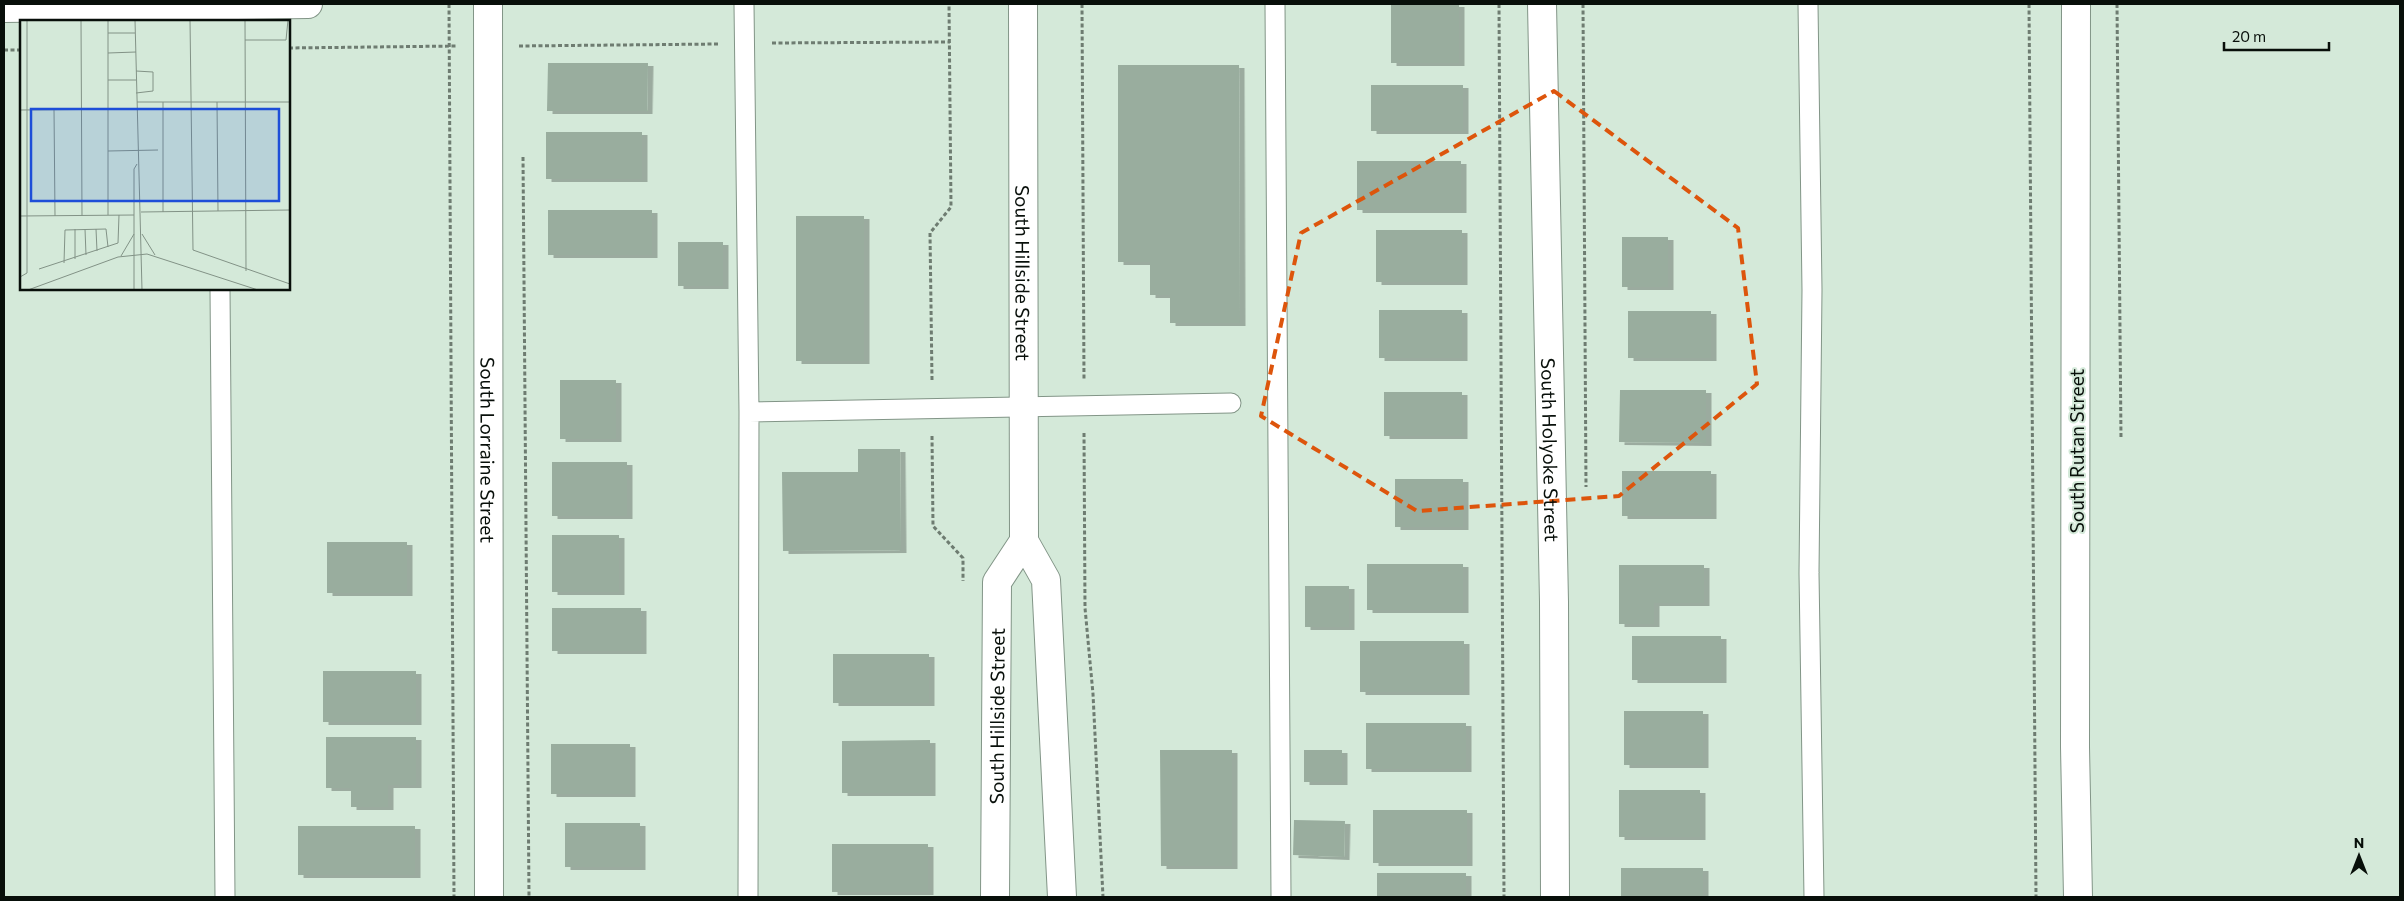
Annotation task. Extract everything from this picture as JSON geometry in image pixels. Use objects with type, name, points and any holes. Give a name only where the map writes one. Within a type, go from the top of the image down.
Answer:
[{"type":"street","points":[[4,8],[219,13],[308,4]]},
{"type":"street","name":"South Lorraine Street","points":[[488,4],[489,897]]},
{"type":"street","name":"South Hillside Street","points":[[1023,4],[1024,541],[1046,580],[1062,897]]},
{"type":"street","name":"South Holyoke Street","points":[[1542,4],[1553,592],[1555,897]]},
{"type":"street","name":"South Rutan Street","points":[[2076,4],[2075,747],[2078,897]]},
{"type":"street","name":"South Hillside Street","points":[[994,897],[997,582],[1024,541]]},
{"type":"lane","points":[[744,4],[749,412],[748,897]]},
{"type":"lane","points":[[1275,4],[1281,897]]},
{"type":"lane","points":[[1808,4],[1812,290],[1808,573],[1814,897]]},
{"type":"lane","points":[[220,290],[224,897]]},
{"type":"lane","points":[[749,412],[1024,405],[1231,403]]},
{"type":"path","points":[[449,4],[454,897]]},
{"type":"path","points":[[949,4],[951,207],[930,233],[933,526],[962,558],[963,588]]},
{"type":"path","points":[[1082,4],[1085,608],[1093,694],[1103,897]]},
{"type":"path","points":[[1500,4],[1504,897]]},
{"type":"path","points":[[1583,4],[1586,490]]},
{"type":"path","points":[[2029,4],[2036,897]]},
{"type":"path","points":[[2117,4],[2121,439]]},
{"type":"path","points":[[522,37],[522,56]]},
{"type":"path","points":[[290,48],[950,42]]},
{"type":"path","points":[[4,50],[20,50]]},
{"type":"path","points":[[523,155],[529,897]]},
{"type":"highlighted area","points":[[1554,91],[1738,228],[1757,384],[1619,496],[1417,511],[1261,416],[1301,233]]},
{"type":"building","points":[[1391,4],[1459,4],[1459,63],[1391,63]]},
{"type":"building","points":[[548,63],[648,63],[647,111],[547,111]]},
{"type":"building","points":[[1118,65],[1239,65],[1240,323],[1170,323],[1170,295],[1150,295],[1150,262],[1118,262]]},
{"type":"building","points":[[1371,85],[1463,85],[1463,131],[1371,131]]},
{"type":"building","points":[[546,132],[642,132],[642,179],[546,179]]},
{"type":"building","points":[[1357,161],[1461,161],[1461,210],[1357,210]]},
{"type":"building","points":[[548,210],[652,210],[652,255],[548,255]]},
{"type":"building","points":[[796,216],[864,216],[864,361],[796,361]]},
{"type":"building","points":[[1376,230],[1462,230],[1462,282],[1376,282]]},
{"type":"building","points":[[1622,237],[1668,237],[1668,287],[1622,287]]},
{"type":"building","points":[[678,242],[723,242],[723,286],[678,286]]},
{"type":"building","points":[[1379,310],[1462,310],[1462,358],[1379,358]]},
{"type":"building","points":[[1628,311],[1711,311],[1711,358],[1628,358]]},
{"type":"building","points":[[560,380],[616,380],[616,439],[560,439]]},
{"type":"building","points":[[1620,390],[1706,390],[1706,443],[1619,442]]},
{"type":"building","points":[[1384,392],[1462,392],[1462,436],[1384,436]]},
{"type":"building","points":[[858,449],[900,449],[901,550],[783,551],[782,472],[858,472]]},
{"type":"building","points":[[552,462],[627,462],[627,516],[552,516]]},
{"type":"building","points":[[1622,471],[1711,471],[1711,516],[1622,516]]},
{"type":"building","points":[[1395,479],[1463,479],[1463,527],[1395,527]]},
{"type":"building","points":[[552,535],[619,535],[619,592],[552,592]]},
{"type":"building","points":[[327,542],[407,542],[407,593],[327,593]]},
{"type":"building","points":[[1367,564],[1463,564],[1463,610],[1367,610]]},
{"type":"building","points":[[1619,565],[1704,565],[1704,603],[1654,603],[1654,624],[1619,624]]},
{"type":"building","points":[[1305,586],[1349,586],[1349,627],[1305,627]]},
{"type":"building","points":[[552,608],[641,608],[641,651],[552,651]]},
{"type":"building","points":[[1632,636],[1721,636],[1721,680],[1632,680]]},
{"type":"building","points":[[1360,641],[1464,641],[1464,692],[1360,692]]},
{"type":"building","points":[[833,654],[929,654],[929,703],[833,703]]},
{"type":"building","points":[[323,671],[416,671],[416,722],[323,722]]},
{"type":"building","points":[[1624,711],[1703,711],[1703,765],[1624,765]]},
{"type":"building","points":[[1366,723],[1466,723],[1466,769],[1366,769]]},
{"type":"building","points":[[326,737],[416,737],[416,785],[388,785],[388,807],[351,807],[351,788],[326,788]]},
{"type":"building","points":[[930,740],[930,793],[842,793],[842,741]]},
{"type":"building","points":[[551,744],[630,744],[630,794],[551,794]]},
{"type":"building","points":[[1160,750],[1232,750],[1232,866],[1161,866]]},
{"type":"building","points":[[1304,750],[1342,750],[1342,782],[1304,782]]},
{"type":"building","points":[[1619,790],[1700,790],[1700,837],[1619,837]]},
{"type":"building","points":[[1373,810],[1467,810],[1467,863],[1373,863]]},
{"type":"building","points":[[1294,820],[1345,821],[1344,857],[1293,855]]},
{"type":"building","points":[[565,823],[640,823],[640,867],[565,867]]},
{"type":"building","points":[[298,826],[415,826],[415,875],[298,875]]},
{"type":"building","points":[[832,844],[928,844],[928,892],[832,892]]},
{"type":"building","points":[[1621,868],[1703,868],[1703,897],[1621,897]]},
{"type":"building","points":[[1377,873],[1466,873],[1466,897],[1377,897]]}]
